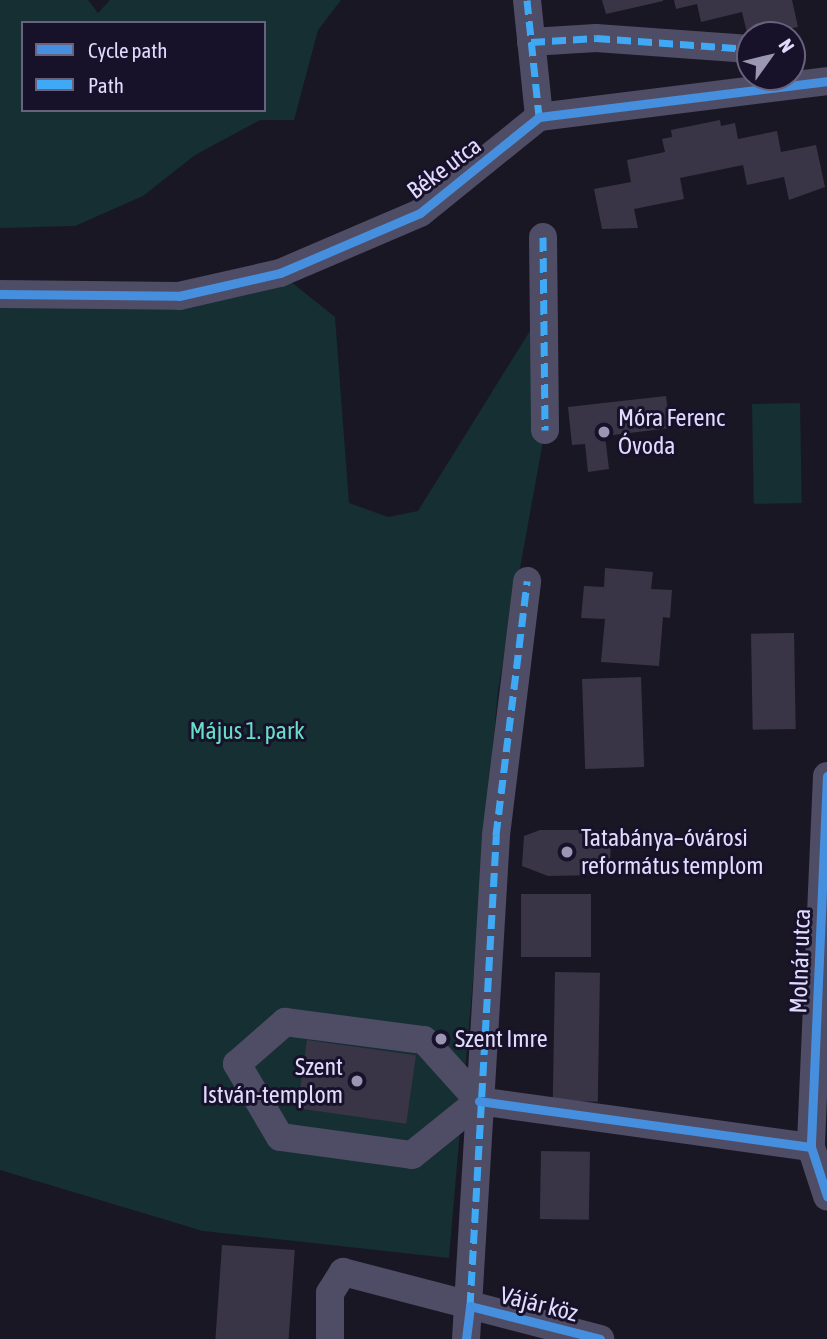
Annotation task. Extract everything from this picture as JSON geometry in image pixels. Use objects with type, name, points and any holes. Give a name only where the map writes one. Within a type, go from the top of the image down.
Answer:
[{"type":"street","points":[[527,0],[539,117],[827,81]]},
{"type":"street","points":[[531,42],[596,38],[736,48]]},
{"type":"street","name":"Béke utca","points":[[0,294],[179,296],[280,272],[421,213],[539,117]]},
{"type":"street","points":[[543,237],[545,430]]},
{"type":"street","points":[[466,1339],[496,835],[527,581]]},
{"type":"street","name":"Molnár utca","points":[[827,776],[811,1147],[827,1196]]},
{"type":"street","points":[[479,1101],[412,1155],[280,1137],[237,1064],[285,1022],[424,1040],[479,1101],[811,1147]]},
{"type":"street","name":"Vájár köz","points":[[330,1339],[330,1293],[342,1272],[600,1339]]},
{"type":"green space","points":[[0,0],[88,0],[98,13],[110,0],[341,0],[318,30],[294,120],[260,120],[195,155],[143,196],[75,226],[0,228]]},
{"type":"green space","name":"Május 1. park","points":[[280,273],[335,317],[349,503],[388,517],[418,511],[548,302],[545,430],[498,690],[449,1258],[203,1231],[0,1170],[0,296],[179,296]]},
{"type":"green space","points":[[800,403],[802,503],[754,504],[752,404]]},
{"type":"building","points":[[602,0],[663,0],[663,1],[606,14]]},
{"type":"building","points":[[674,0],[792,0],[797,21],[744,21],[742,12],[701,22],[697,4],[676,9]]},
{"type":"building","points":[[720,120],[721,126],[735,123],[738,139],[777,131],[781,152],[816,145],[825,187],[789,200],[784,177],[747,185],[743,165],[680,178],[684,199],[634,209],[638,228],[602,229],[594,189],[631,182],[627,160],[665,152],[662,139],[672,137],[671,130]]},
{"type":"building","name":"Móra Ferenc Óvoda","points":[[666,396],[670,428],[605,436],[609,469],[588,472],[585,444],[572,445],[568,407]]},
{"type":"building","points":[[605,568],[653,572],[651,589],[672,590],[670,618],[663,617],[659,666],[601,662],[605,619],[581,618],[584,586],[604,587]]},
{"type":"building","points":[[794,633],[796,729],[753,730],[751,634]]},
{"type":"building","points":[[641,677],[644,767],[585,769],[582,679]]},
{"type":"building","name":"Tatabánya–óvárosi református templom","points":[[540,830],[598,830],[611,842],[610,861],[597,875],[548,876],[522,866],[524,836]]},
{"type":"building","points":[[521,894],[591,894],[591,957],[521,957]]},
{"type":"building","points":[[555,972],[600,973],[598,1102],[553,1101]]},
{"type":"building","name":"Szent István-templom","points":[[307,1040],[416,1055],[406,1124],[297,1108]]},
{"type":"building","points":[[541,1151],[590,1152],[589,1220],[540,1219]]},
{"type":"building","points":[[222,1245],[295,1250],[289,1339],[215,1339]]},
{"type":"marked path","points":[[527,0],[539,117]]},
{"type":"marked path","points":[[531,42],[596,38],[736,48]]},
{"type":"marked path","points":[[543,237],[545,430]]},
{"type":"marked path","points":[[470,1306],[496,835],[527,581]]},
{"type":"cycle path","points":[[0,294],[179,296],[280,273],[420,213],[539,117],[827,81]]},
{"type":"cycle path","points":[[827,776],[811,1147],[827,1196]]},
{"type":"cycle path","points":[[479,1101],[811,1147]]},
{"type":"cycle path","points":[[466,1339],[470,1306],[600,1339]]},
{"type":"place","name":"Móra Ferenc Óvoda","points":[[604,432]]},
{"type":"place","name":"Tatabánya–óvárosi református templom","points":[[567,852]]},
{"type":"place","name":"Szent Imre","points":[[441,1039]]},
{"type":"place","name":"Szent István-templom","points":[[357,1081]]}]
